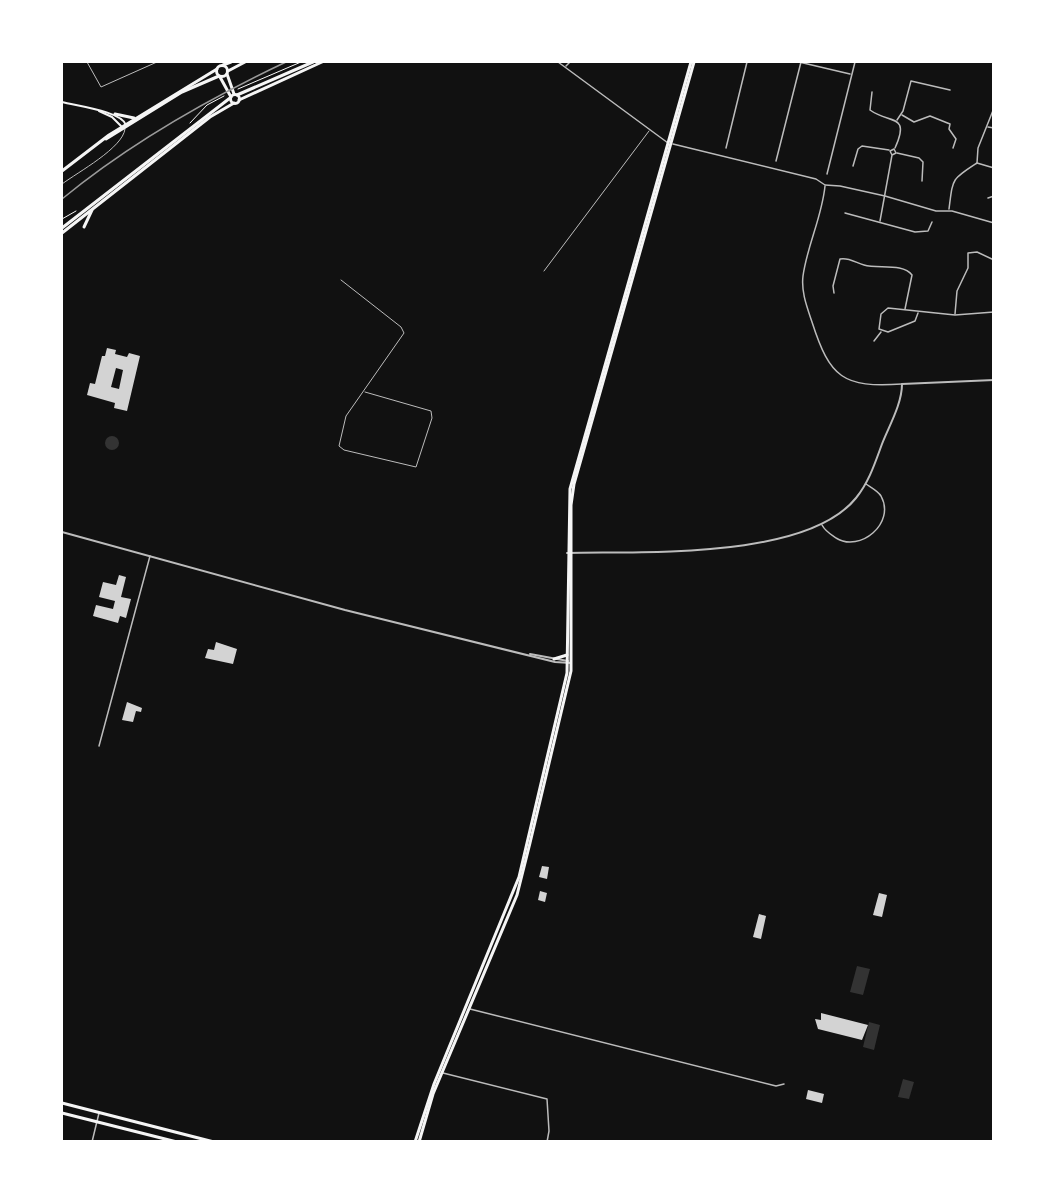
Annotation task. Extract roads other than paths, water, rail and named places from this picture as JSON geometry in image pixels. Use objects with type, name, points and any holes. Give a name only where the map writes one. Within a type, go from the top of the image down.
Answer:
[{"type":"main road","points":[[124,127],[135,118],[231,62]]},
{"type":"main road","points":[[62,171],[105,139],[182,92],[227,73],[244,62]]},
{"type":"main road","points":[[62,228],[234,96],[313,62]]},
{"type":"main road","points":[[234,96],[322,62]]},
{"type":"main road","points":[[569,662],[567,654],[569,553],[574,484],[693,62]]},
{"type":"main road","points":[[62,233],[210,117],[234,103],[227,73],[221,66]]},
{"type":"main road","points":[[217,69],[219,76],[234,96]]},
{"type":"main road","points":[[62,102],[135,118]]},
{"type":"main road","points":[[99,111],[112,117],[124,127]]},
{"type":"main road","points":[[115,114],[124,127]]},
{"type":"main road","points":[[84,226],[97,204]]},
{"type":"main road","points":[[417,1142],[434,1084],[519,889],[569,662],[569,553]]},
{"type":"main road","points":[[554,659],[567,654]]},
{"type":"main road","points":[[417,1142],[467,1009]]},
{"type":"main road","points":[[62,1103],[214,1142]]},
{"type":"main road","points":[[62,1113],[177,1142]]},
{"type":"street","points":[[558,62],[649,131],[669,143],[816,179],[825,185],[885,196],[936,211],[949,210],[993,223]]},
{"type":"street","points":[[566,67],[570,62]]},
{"type":"street","points":[[726,148],[747,62]]},
{"type":"street","points":[[776,161],[800,62],[852,74]]},
{"type":"street","points":[[827,174],[855,62]]},
{"type":"street","points":[[894,149],[901,134],[897,120],[911,81],[950,90]]},
{"type":"street","points":[[872,92],[870,110],[897,120]]},
{"type":"street","points":[[977,163],[978,148],[993,108]]},
{"type":"street","points":[[901,114],[914,122],[930,116],[950,124],[949,129],[956,139],[953,148]]},
{"type":"street","points":[[987,126],[993,128]]},
{"type":"street","points":[[854,166],[858,149],[862,146],[894,149]]},
{"type":"street","points":[[894,149],[896,152],[919,158],[923,162],[922,181]]},
{"type":"street","points":[[880,222],[892,155],[890,150]]},
{"type":"street","points":[[892,155],[896,152]]},
{"type":"street","points":[[949,210],[952,183],[957,175],[977,163],[993,168]]},
{"type":"street","points":[[825,185],[803,281],[806,305],[821,351],[836,372],[856,383],[872,386],[993,380]]},
{"type":"street","points":[[988,198],[993,196]]},
{"type":"street","points":[[844,213],[924,233],[932,222]]},
{"type":"street","points":[[955,315],[957,291],[968,268],[968,253],[977,252],[993,260]]},
{"type":"street","points":[[834,293],[833,286],[840,259],[846,258],[870,267],[906,270],[912,275],[904,310]]},
{"type":"street","points":[[881,331],[878,323],[882,312],[895,307],[918,313],[955,315],[993,312]]},
{"type":"street","points":[[881,331],[888,332],[915,321],[918,313]]},
{"type":"street","points":[[874,341],[881,331]]},
{"type":"street","points":[[569,553],[685,552],[776,539],[822,524],[856,498],[865,483],[899,400],[902,384]]},
{"type":"street","points":[[822,524],[824,529],[843,542],[862,541],[871,534],[881,524],[884,505],[880,494],[865,483]]},
{"type":"street","points":[[62,532],[345,610],[569,662]]},
{"type":"street","points":[[99,747],[150,556]]},
{"type":"street","points":[[527,654],[569,662]]},
{"type":"street","points":[[467,1009],[776,1086],[784,1083]]},
{"type":"street","points":[[442,1073],[547,1099],[549,1131],[547,1142]]},
{"type":"street","points":[[92,1142],[99,1112]]},
{"type":"lane","points":[[87,62],[101,87],[157,62]]},
{"type":"lane","points":[[62,184],[116,146],[124,137],[124,127]]},
{"type":"lane","points":[[544,271],[649,131]]},
{"type":"lane","points":[[341,280],[404,331],[403,337],[346,416],[340,448],[411,468],[416,467],[432,418],[431,411],[365,392]]},
{"type":"railway","points":[[62,199],[114,159],[169,124],[286,62]]}]
